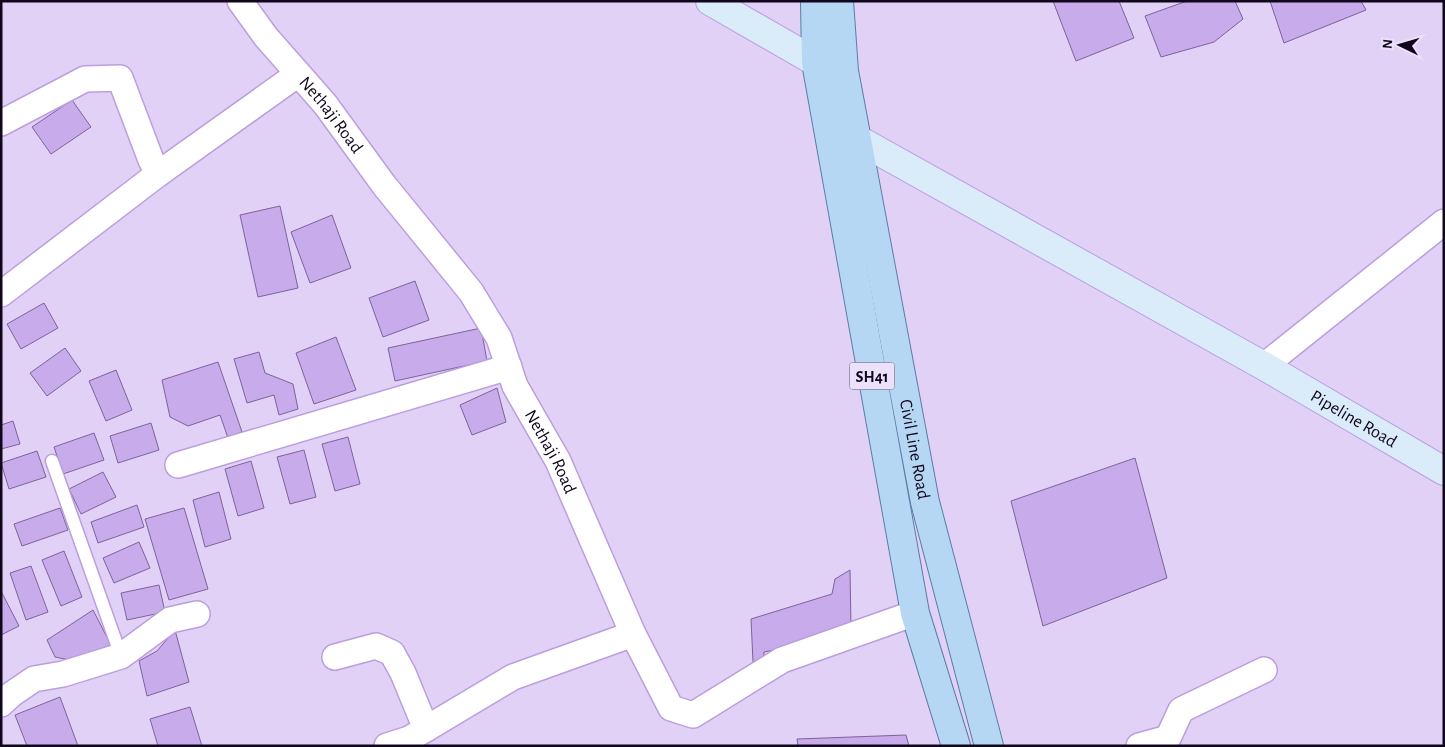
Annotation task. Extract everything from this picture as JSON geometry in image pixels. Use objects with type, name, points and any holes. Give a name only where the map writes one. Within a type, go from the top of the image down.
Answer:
[{"type":"main road","name":"Civil Line Road","points":[[815,1],[816,62],[914,613],[956,746]]},
{"type":"main road","name":"Civil Line Road","points":[[839,1],[844,71],[926,502],[989,746]]},
{"type":"street","name":"Nethaji Road","points":[[240,1],[266,37],[325,104],[384,184],[471,292],[499,338],[516,386],[558,461],[633,634],[671,708],[693,715],[782,660],[914,613]]},
{"type":"street","points":[[710,1],[816,62]]},
{"type":"street","points":[[1,294],[158,174],[298,74]]},
{"type":"street","points":[[1,123],[85,79],[120,78],[150,160],[158,174]]},
{"type":"street","name":"Pipeline Road","points":[[857,139],[1264,366],[1444,471]]},
{"type":"street","points":[[1264,366],[1444,222]]},
{"type":"street","points":[[178,465],[509,367]]},
{"type":"street","points":[[1,704],[34,679],[63,674],[120,656],[170,620],[198,614]]},
{"type":"street","points":[[387,746],[409,739],[513,677],[633,634]]},
{"type":"street","points":[[335,657],[376,646],[392,653],[403,673],[426,729]]},
{"type":"street","points":[[1139,746],[1168,738],[1181,710],[1264,670]]},
{"type":"lane","points":[[52,460],[120,656]]},
{"type":"building","points":[[1053,1],[1119,1],[1134,38],[1076,61]]},
{"type":"building","points":[[1187,1],[1235,1],[1243,19],[1214,42],[1161,57],[1145,16]]},
{"type":"building","points":[[1270,1],[1361,1],[1366,10],[1284,43]]},
{"type":"building","points":[[72,100],[91,127],[51,154],[32,127]]},
{"type":"building","points":[[280,206],[298,288],[258,297],[240,215]]},
{"type":"building","points":[[332,215],[351,268],[310,283],[291,232]]},
{"type":"building","points":[[415,281],[429,320],[383,337],[369,298]]},
{"type":"building","points":[[44,303],[58,328],[21,349],[7,324]]},
{"type":"building","points":[[481,328],[487,361],[395,381],[388,348]]},
{"type":"building","points":[[336,337],[356,390],[314,404],[296,353]]},
{"type":"building","points":[[65,348],[81,371],[47,396],[30,373]]},
{"type":"building","points":[[259,352],[265,373],[293,384],[298,409],[279,415],[274,395],[247,403],[234,359]]},
{"type":"building","points":[[218,362],[242,432],[228,438],[220,415],[188,426],[170,417],[162,380]]},
{"type":"building","points":[[116,370],[132,410],[106,421],[89,381]]},
{"type":"building","points":[[497,388],[506,422],[472,435],[460,405]]},
{"type":"building","points":[[13,421],[20,444],[1,449],[1,425]]},
{"type":"building","points":[[151,423],[159,450],[118,463],[110,436]]},
{"type":"building","points":[[94,433],[104,460],[63,474],[54,447]]},
{"type":"building","points":[[348,437],[360,484],[335,491],[322,444]]},
{"type":"building","points":[[304,450],[316,497],[290,504],[277,457]]},
{"type":"building","points":[[37,451],[46,477],[9,489],[1,463]]},
{"type":"building","points":[[1135,458],[1167,578],[1043,626],[1011,501]]},
{"type":"building","points":[[251,461],[264,508],[238,516],[225,469]]},
{"type":"building","points":[[103,472],[116,497],[81,514],[69,489]]},
{"type":"building","points":[[219,492],[231,539],[205,547],[193,500]]},
{"type":"building","points":[[137,505],[144,527],[98,543],[91,522]]},
{"type":"building","points":[[60,508],[68,530],[22,546],[14,524]]},
{"type":"building","points":[[184,508],[208,589],[169,600],[145,519]]},
{"type":"building","points":[[139,542],[150,568],[114,583],[103,558]]},
{"type":"building","points":[[64,551],[82,597],[61,606],[42,560]]},
{"type":"building","points":[[31,566],[48,612],[26,620],[10,573]]},
{"type":"building","points":[[850,570],[851,628],[804,644],[764,652],[763,662],[753,662],[751,619],[832,594],[835,579]]},
{"type":"building","points":[[159,585],[165,612],[127,620],[121,593]]},
{"type":"building","points":[[1,591],[19,626],[1,635]]},
{"type":"building","points":[[93,610],[111,645],[70,660],[55,657],[47,640]]},
{"type":"building","points":[[175,630],[189,682],[147,696],[139,661],[157,651]]},
{"type":"building","points":[[60,697],[78,746],[27,746],[15,715]]},
{"type":"building","points":[[190,707],[202,746],[158,746],[150,719]]},
{"type":"building","points":[[906,735],[909,746],[798,746],[797,739]]}]
